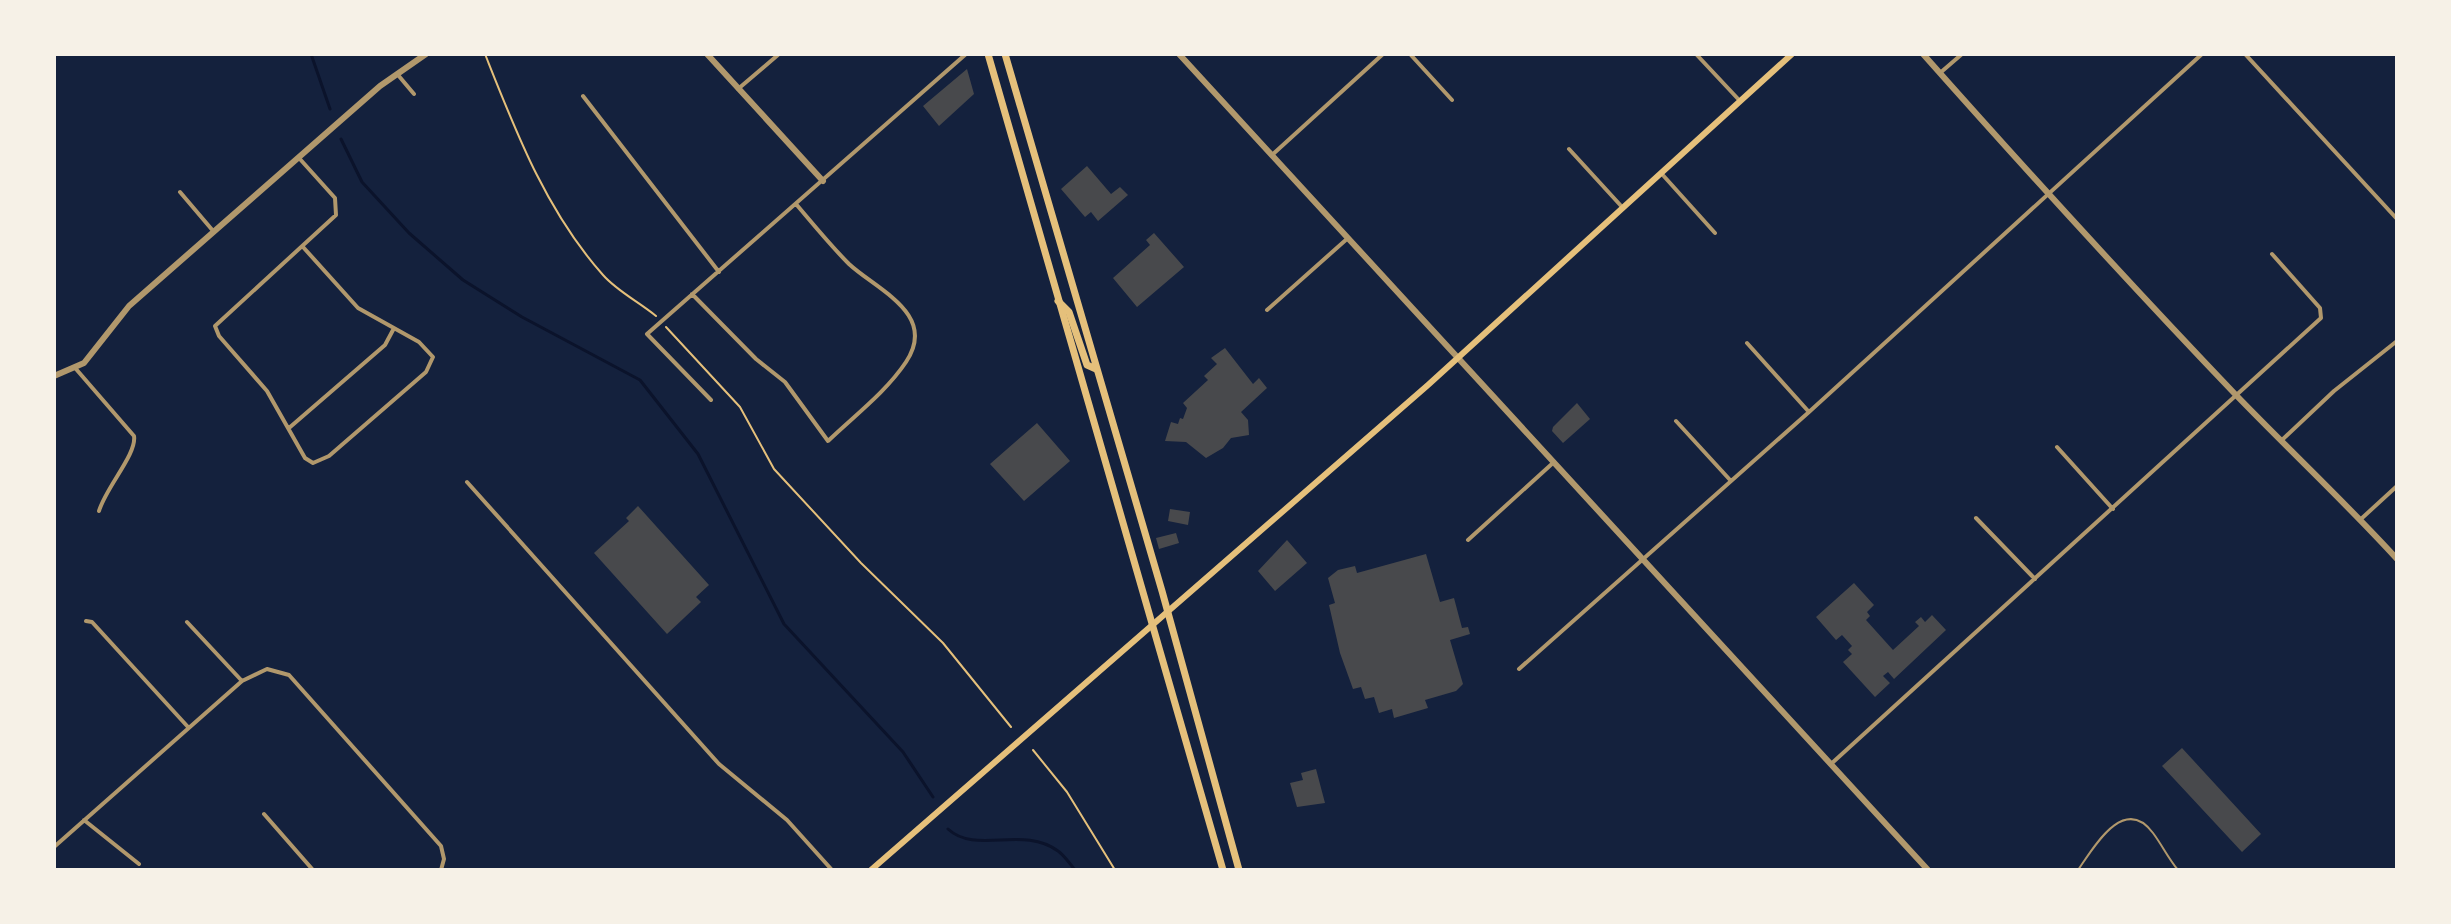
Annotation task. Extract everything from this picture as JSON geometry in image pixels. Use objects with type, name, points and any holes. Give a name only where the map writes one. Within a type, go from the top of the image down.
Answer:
[{"type":"main road","points":[[988,54],[1223,870]]},
{"type":"main road","points":[[1005,54],[1239,870]]},
{"type":"main road","points":[[871,870],[1459,358],[1792,54]]},
{"type":"main road","points":[[1057,300],[1069,312],[1087,365],[1096,369]]},
{"type":"street","points":[[54,376],[76,369],[92,356],[120,315],[396,73],[426,54]]},
{"type":"street","points":[[707,54],[823,181]]},
{"type":"street","points":[[738,89],[779,54]]},
{"type":"street","points":[[711,400],[647,334],[966,54]]},
{"type":"street","points":[[1179,54],[1928,870]]},
{"type":"street","points":[[1272,155],[1383,54]]},
{"type":"street","points":[[1410,54],[1452,100]]},
{"type":"street","points":[[1696,54],[1740,101]]},
{"type":"street","points":[[1923,54],[2048,194],[2236,395],[2397,559]]},
{"type":"street","points":[[1940,73],[1962,54]]},
{"type":"street","points":[[1519,669],[1809,412],[2202,54]]},
{"type":"street","points":[[2245,54],[2397,219]]},
{"type":"street","points":[[396,73],[414,94]]},
{"type":"street","points":[[583,96],[719,272]]},
{"type":"street","points":[[1569,149],[1623,208]]},
{"type":"street","points":[[299,158],[335,198],[337,207],[330,223],[303,247],[215,326],[219,336],[267,391],[309,461],[319,462],[433,363],[429,349],[358,308],[303,247]]},
{"type":"street","points":[[1661,173],[1715,233]]},
{"type":"street","points":[[180,192],[214,232]]},
{"type":"street","points":[[692,294],[756,359],[785,382],[828,441],[889,383],[907,360],[915,341],[913,322],[903,306],[848,263],[796,204]]},
{"type":"street","points":[[1267,310],[1348,238]]},
{"type":"street","points":[[1830,765],[2321,318],[2320,308],[2272,254]]},
{"type":"street","points":[[289,428],[385,345],[393,330]]},
{"type":"street","points":[[2282,440],[2334,391],[2397,341]]},
{"type":"street","points":[[1747,343],[1809,412]]},
{"type":"street","points":[[76,369],[134,436],[135,448],[108,486],[99,511]]},
{"type":"street","points":[[1676,421],[1731,481]]},
{"type":"street","points":[[2057,447],[2113,509]]},
{"type":"street","points":[[1468,540],[1554,462]]},
{"type":"street","points":[[467,482],[719,764],[787,820],[832,870]]},
{"type":"street","points":[[2361,519],[2397,486]]},
{"type":"street","points":[[1976,518],[2035,579]]},
{"type":"street","points":[[86,621],[92,622],[188,727]]},
{"type":"street","points":[[187,622],[242,681]]},
{"type":"street","points":[[54,847],[242,681],[267,669],[289,675],[441,846],[444,859],[441,870]]},
{"type":"street","points":[[264,814],[313,870]]},
{"type":"street","points":[[84,820],[139,864]]},
{"type":"lane","points":[[2078,870],[2111,826],[2132,819],[2151,830],[2178,870]]},
{"type":"path","points":[[485,54],[530,163],[553,208],[605,277],[657,317]]},
{"type":"path","points":[[667,328],[740,407],[774,469],[964,669],[1011,727]]},
{"type":"path","points":[[1033,750],[1089,826],[1115,870]]},
{"type":"building","points":[[967,69],[974,94],[939,126],[923,106]]},
{"type":"building","points":[[1087,166],[1111,194],[1120,187],[1128,195],[1098,221],[1091,212],[1085,217],[1061,189]]},
{"type":"building","points":[[1154,233],[1184,267],[1137,307],[1113,278],[1150,245],[1146,240]]},
{"type":"building","points":[[1225,348],[1253,384],[1259,378],[1267,388],[1241,412],[1248,420],[1249,435],[1231,438],[1223,448],[1206,458],[1186,442],[1165,441],[1171,422],[1178,424],[1180,418],[1183,419],[1187,408],[1183,403],[1208,380],[1204,376],[1217,364],[1211,358]]},
{"type":"building","points":[[1577,403],[1590,419],[1563,443],[1552,431],[1553,427]]},
{"type":"building","points":[[1037,423],[1070,461],[1024,501],[990,464]]},
{"type":"building","points":[[638,506],[709,585],[696,597],[701,602],[667,634],[594,553],[629,521],[626,518]]},
{"type":"building","points":[[1170,509],[1190,512],[1188,525],[1168,521]]},
{"type":"building","points":[[1176,533],[1179,543],[1159,549],[1156,538]]},
{"type":"building","points":[[1287,540],[1307,563],[1275,591],[1258,571]]},
{"type":"building","points":[[1426,554],[1440,602],[1454,598],[1462,628],[1468,627],[1470,634],[1450,640],[1463,684],[1456,691],[1425,700],[1428,708],[1394,718],[1392,709],[1379,713],[1374,697],[1365,699],[1361,687],[1353,689],[1340,653],[1329,605],[1335,603],[1328,578],[1338,570],[1355,566],[1357,573]]},
{"type":"building","points":[[1854,583],[1874,605],[1867,612],[1870,616],[1866,620],[1893,650],[1919,626],[1915,622],[1921,617],[1925,622],[1932,615],[1946,630],[1894,679],[1888,672],[1883,676],[1890,683],[1875,697],[1843,662],[1852,654],[1848,650],[1852,646],[1842,635],[1836,640],[1816,617]]},
{"type":"building","points":[[2182,748],[2261,834],[2242,852],[2162,766]]},
{"type":"building","points":[[1316,769],[1325,803],[1297,807],[1290,783],[1303,780],[1301,773]]},
{"type":"waterway","points":[[311,54],[330,109]]},
{"type":"waterway","points":[[341,139],[362,182],[409,233],[463,280],[522,317],[640,380],[698,454],[784,624],[903,752],[933,797]]},
{"type":"waterway","points":[[948,829],[972,840],[1015,839],[1044,844],[1060,853],[1075,870]]}]
